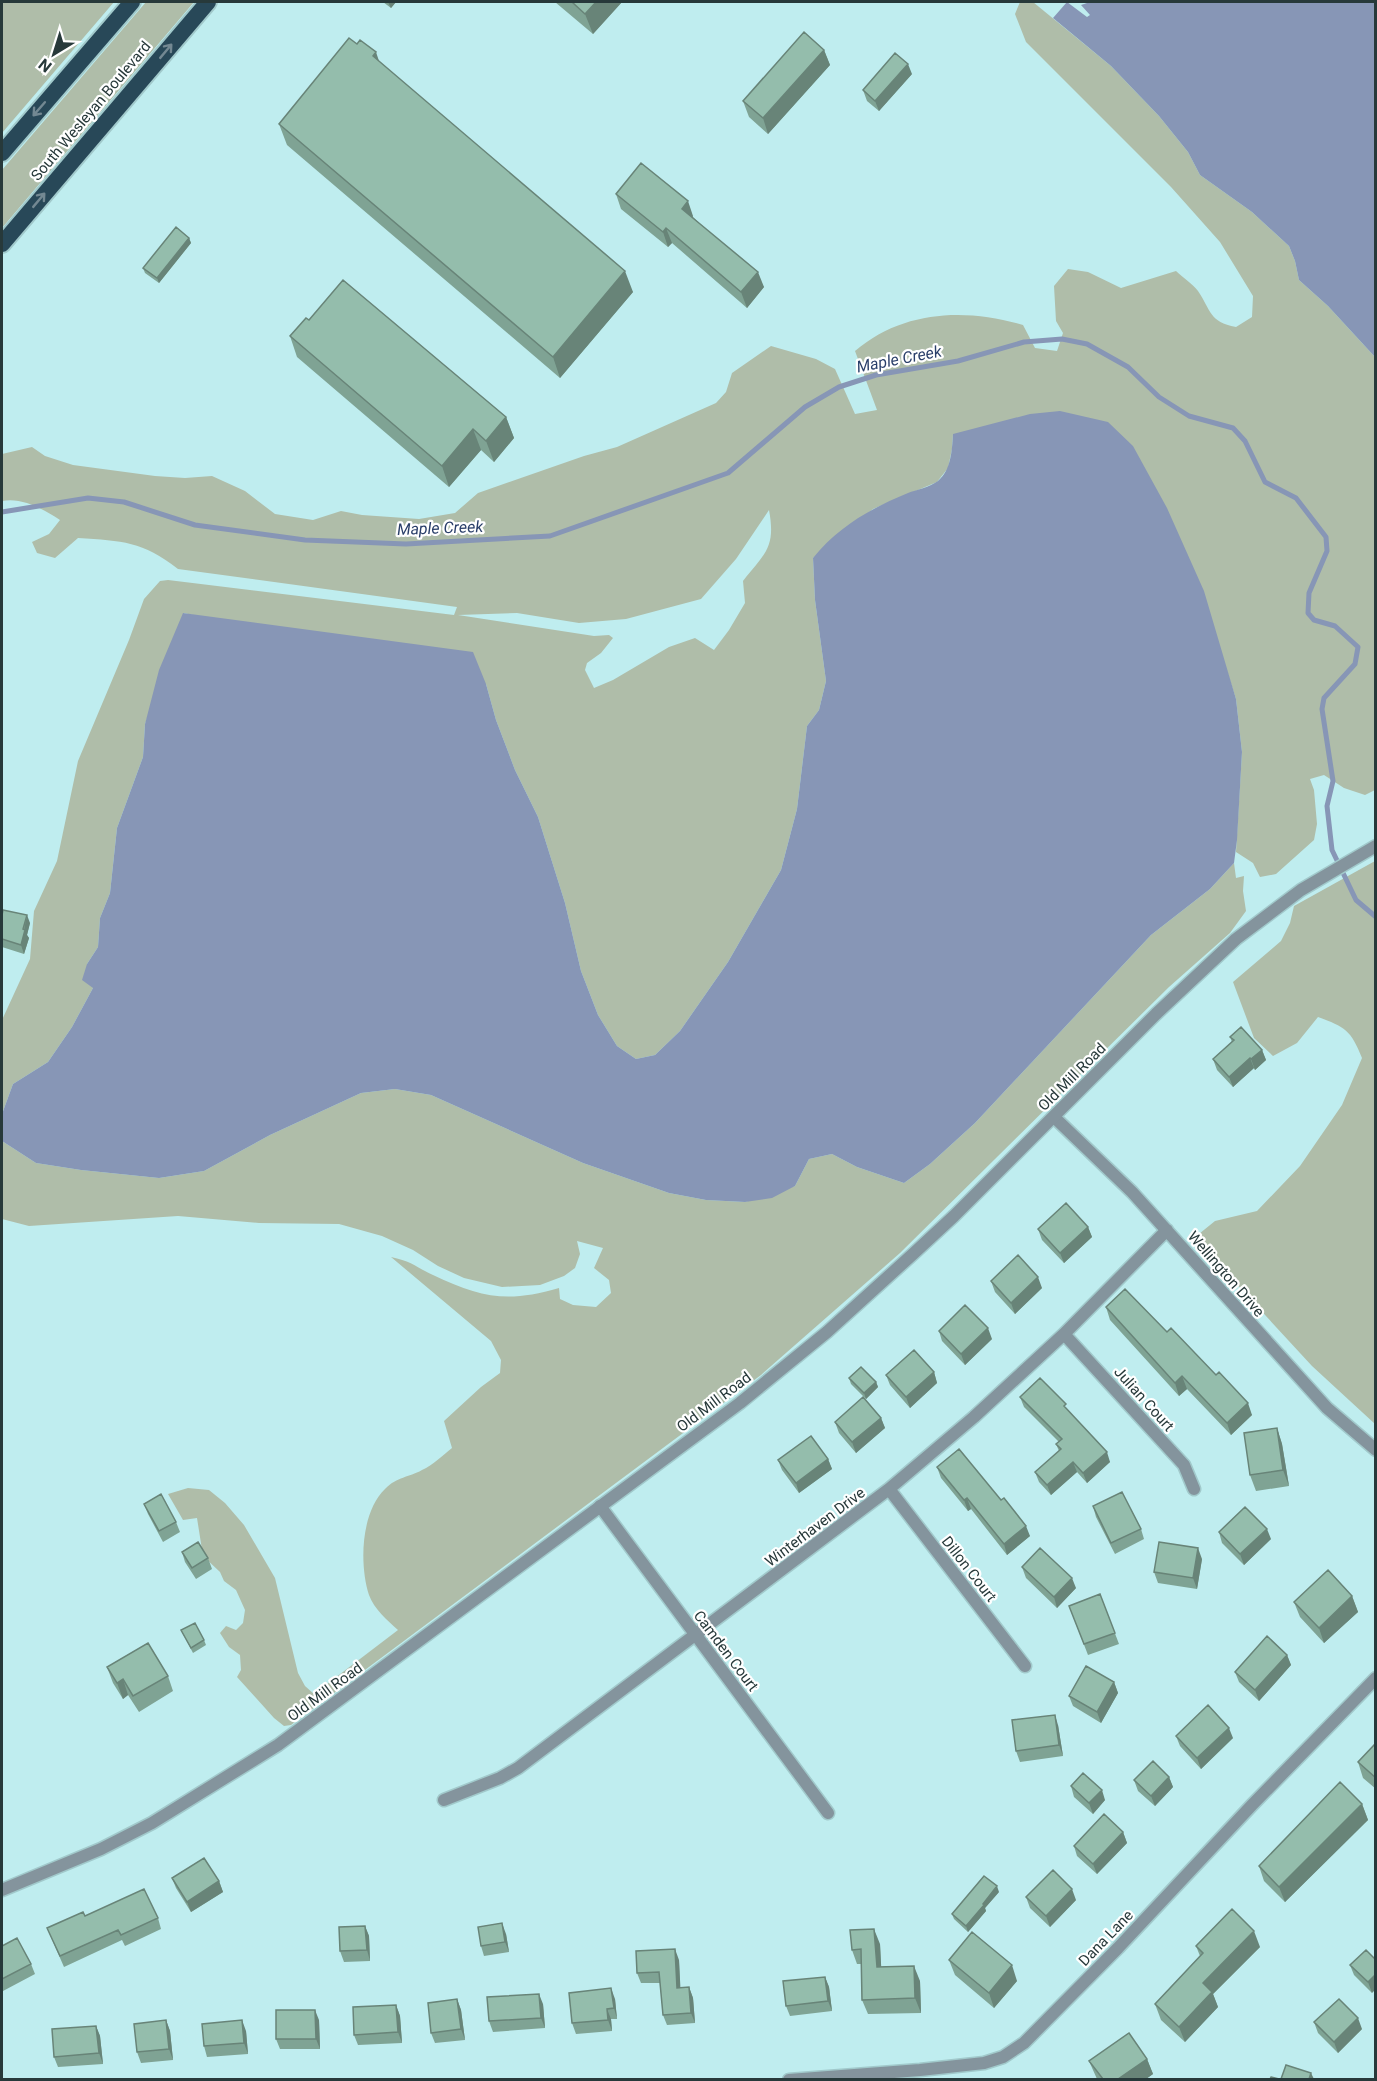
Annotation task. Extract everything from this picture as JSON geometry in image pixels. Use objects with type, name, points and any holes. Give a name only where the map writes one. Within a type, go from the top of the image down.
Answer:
[{"type":"highway","points":[[2,153],[132,2]]},
{"type":"highway","name":"South Wesleyan Boulevard","points":[[2,244],[208,2]]},
{"type":"street","name":"Old Mill Road","points":[[2,1890],[101,1849],[152,1824],[278,1745],[740,1403],[827,1332],[954,1216],[1236,939],[1301,890],[1376,846]]},
{"type":"street","name":"Wellington Drive","points":[[1054,1117],[1132,1192],[1272,1350],[1327,1408],[1376,1450]]},
{"type":"street","name":"Winterhaven Drive","points":[[444,1800],[500,1778],[518,1768],[889,1490],[974,1417],[1064,1334],[1167,1230]]},
{"type":"street","name":"Julian Court","points":[[1064,1334],[1184,1465],[1194,1489]]},
{"type":"street","name":"Dillon Court","points":[[889,1490],[1025,1666]]},
{"type":"street","name":"Camden Court","points":[[600,1506],[828,1813]]},
{"type":"street","name":"Dana Lane","points":[[789,2079],[976,2064],[1003,2057],[1024,2043],[1376,1678]]},
{"type":"green space","points":[[2,2],[114,2],[2,133]]},
{"type":"green space","points":[[146,2],[194,2],[2,228],[2,170]]},
{"type":"green space","points":[[1020,2],[1033,2],[1111,66],[1159,116],[1188,152],[1200,175],[1252,212],[1289,246],[1299,280],[1328,306],[1375,357],[1375,790],[1365,795],[1344,788],[1324,775],[1310,779],[1314,790],[1317,824],[1314,840],[1276,874],[1260,877],[1253,863],[1236,852],[1242,752],[1236,699],[1219,646],[953,434],[948,468],[937,482],[873,509],[813,558],[815,600],[826,681],[819,710],[807,726],[797,809],[781,870],[728,962],[680,1031],[655,1055],[636,1059],[617,1046],[598,1015],[581,971],[565,903],[538,817],[515,770],[496,720],[486,684],[184,613],[145,724],[143,757],[117,828],[110,893],[100,918],[98,947],[87,964],[93,988],[72,1027],[48,1062],[13,1084],[2,1114],[2,1020],[30,959],[34,911],[57,861],[78,761],[144,599],[160,581],[168,580],[454,615],[457,607],[178,569],[142,548],[108,540],[78,538],[55,558],[37,553],[32,542],[49,534],[60,520],[25,502],[2,501],[2,454],[32,447],[45,456],[73,465],[155,476],[185,478],[212,476],[245,491],[275,514],[313,520],[341,511],[362,515],[419,519],[455,513],[478,493],[584,456],[617,447],[716,403],[726,392],[732,373],[771,346],[816,359],[835,369],[855,414],[877,410],[855,351],[893,327],[914,320],[957,315],[1001,320],[1023,325],[1035,348],[1057,351],[1063,333],[1056,321],[1054,286],[1068,269],[1088,272],[1121,288],[1176,271],[1196,288],[1212,314],[1220,322],[1236,327],[1252,317],[1253,296],[1220,242],[1171,187],[1026,42],[1015,14]],"holes":[[[769,510],[770,542],[767,549],[743,581],[745,603],[714,650],[695,638],[669,647],[613,680],[594,688],[585,670],[587,663],[601,653],[613,638],[609,635],[594,636],[458,615],[517,613],[579,623],[626,619],[701,599],[736,559]]]},
{"type":"green space","points":[[1375,861],[1375,1424],[1312,1366],[1194,1238],[1215,1221],[1257,1211],[1300,1166],[1342,1105],[1362,1058],[1350,1035],[1341,1027],[1318,1017],[1297,1043],[1273,1056],[1254,1038],[1233,982],[1281,941],[1290,923],[1294,906]]},
{"type":"green space","points":[[1234,863],[1236,878],[1244,876],[1243,891],[1246,911],[1230,933],[1169,987],[900,1253],[761,1375],[291,1725],[284,1726],[274,1718],[237,1677],[241,1670],[240,1655],[229,1647],[220,1633],[226,1626],[236,1630],[243,1623],[245,1610],[236,1590],[224,1581],[220,1572],[203,1556],[197,1518],[183,1520],[168,1494],[188,1488],[209,1490],[225,1503],[244,1525],[275,1578],[298,1673],[305,1686],[314,1694],[398,1630],[374,1605],[366,1582],[364,1539],[371,1511],[377,1499],[394,1482],[426,1468],[452,1448],[444,1421],[500,1373],[501,1360],[491,1341],[391,1257],[409,1262],[450,1283],[481,1293],[509,1297],[525,1296],[559,1288],[560,1299],[573,1305],[596,1307],[611,1293],[609,1280],[594,1268],[603,1248],[577,1241],[580,1254],[575,1268],[564,1276],[540,1285],[502,1287],[464,1278],[382,1236],[339,1224],[259,1223],[178,1216],[29,1226],[2,1219],[2,1141],[36,1163],[159,1178],[204,1171],[270,1135],[361,1093],[395,1089],[431,1095],[583,1163],[669,1193],[706,1200],[745,1202],[795,1186],[809,1159],[832,1154],[857,1167],[904,1183],[930,1164],[975,1123],[1151,935],[1210,889]]},
{"type":"water","points":[[1067,2],[1087,17],[1090,15],[1081,5],[1090,2],[1375,2],[1375,357],[1328,306],[1299,280],[1289,246],[1252,212],[1200,175],[1188,152],[1159,116],[1111,66],[1053,18]]},
{"type":"water","points":[[1060,411],[1108,422],[1133,446],[1167,508],[1204,591],[1236,699],[1242,752],[1234,863],[1210,889],[1151,935],[975,1123],[930,1164],[904,1183],[857,1167],[832,1154],[809,1159],[795,1186],[772,1198],[745,1202],[706,1200],[669,1193],[583,1163],[431,1095],[395,1089],[361,1093],[270,1135],[204,1171],[159,1178],[36,1163],[2,1141],[2,1114],[13,1084],[48,1062],[72,1027],[93,988],[82,980],[87,964],[98,947],[100,918],[110,893],[117,828],[143,757],[145,724],[159,670],[183,613],[473,652],[515,770],[538,817],[565,903],[581,971],[598,1015],[617,1046],[636,1059],[655,1055],[680,1031],[728,962],[781,870],[797,809],[807,726],[819,710],[826,681],[815,600],[813,558],[833,537],[868,512],[938,481],[948,466],[953,434],[1030,414]]},
{"type":"building","points":[[572,2],[596,2],[585,14]]},
{"type":"building","points":[[804,32],[824,50],[763,118],[743,101]]},
{"type":"building","points":[[349,38],[357,44],[360,40],[376,52],[373,56],[625,271],[553,357],[279,124]]},
{"type":"building","points":[[895,53],[908,64],[875,101],[863,90]]},
{"type":"building","points":[[641,163],[688,201],[682,209],[758,272],[741,292],[666,228],[663,232],[616,194]]},
{"type":"building","points":[[176,227],[189,238],[157,278],[143,268]]},
{"type":"building","points":[[343,280],[506,417],[486,441],[473,429],[442,466],[290,336],[306,318],[309,320]]},
{"type":"building","points":[[3,910],[27,915],[21,945],[2,939]]},
{"type":"building","points":[[1241,1027],[1262,1050],[1229,1077],[1213,1059],[1234,1040],[1230,1037]]},
{"type":"building","points":[[1066,1203],[1088,1227],[1060,1253],[1038,1229]]},
{"type":"building","points":[[1018,1255],[1038,1277],[1011,1303],[991,1281]]},
{"type":"building","points":[[1125,1289],[1167,1332],[1171,1328],[1216,1375],[1219,1372],[1248,1403],[1227,1423],[1182,1376],[1175,1383],[1106,1307]]},
{"type":"building","points":[[965,1305],[988,1328],[961,1354],[939,1331]]},
{"type":"building","points":[[914,1350],[934,1372],[906,1397],[886,1375]]},
{"type":"building","points":[[861,1367],[876,1382],[864,1393],[849,1378]]},
{"type":"building","points":[[1040,1378],[1066,1404],[1064,1406],[1107,1452],[1083,1473],[1073,1462],[1047,1485],[1035,1472],[1061,1449],[1056,1444],[1062,1439],[1020,1397]]},
{"type":"building","points":[[863,1397],[881,1418],[852,1442],[835,1422]]},
{"type":"building","points":[[1277,1428],[1283,1470],[1250,1475],[1244,1433]]},
{"type":"building","points":[[811,1436],[828,1459],[796,1483],[778,1460]]},
{"type":"building","points":[[959,1449],[1026,1526],[1004,1544],[967,1498],[964,1500],[937,1467]]},
{"type":"building","points":[[1122,1492],[1141,1529],[1111,1543],[1093,1506]]},
{"type":"building","points":[[161,1494],[176,1522],[159,1531],[144,1504]]},
{"type":"building","points":[[1245,1507],[1267,1529],[1240,1554],[1219,1532]]},
{"type":"building","points":[[198,1542],[208,1558],[192,1568],[182,1552]]},
{"type":"building","points":[[1159,1542],[1198,1548],[1193,1578],[1154,1572]]},
{"type":"building","points":[[1040,1548],[1072,1578],[1054,1597],[1022,1567]]},
{"type":"building","points":[[1328,1570],[1352,1596],[1319,1628],[1294,1602]]},
{"type":"building","points":[[1100,1594],[1115,1633],[1084,1644],[1069,1606]]},
{"type":"building","points":[[195,1623],[204,1640],[191,1648],[181,1630]]},
{"type":"building","points":[[1267,1636],[1287,1655],[1255,1690],[1235,1672]]},
{"type":"building","points":[[148,1643],[168,1676],[133,1696],[123,1679],[117,1683],[107,1667]]},
{"type":"building","points":[[1086,1666],[1114,1682],[1097,1712],[1069,1696]]},
{"type":"building","points":[[1208,1705],[1229,1728],[1197,1758],[1176,1736]]},
{"type":"building","points":[[1055,1715],[1059,1745],[1016,1751],[1012,1720]]},
{"type":"building","points":[[1376,1743],[1376,1778],[1358,1762]]},
{"type":"building","points":[[1153,1761],[1169,1777],[1151,1796],[1134,1780]]},
{"type":"building","points":[[1083,1773],[1102,1790],[1089,1803],[1071,1786]]},
{"type":"building","points":[[1340,1782],[1362,1804],[1279,1887],[1259,1866]]},
{"type":"building","points":[[1104,1814],[1123,1832],[1093,1864],[1074,1846]]},
{"type":"building","points":[[204,1858],[219,1881],[187,1902],[172,1878]]},
{"type":"building","points":[[1053,1870],[1072,1889],[1046,1916],[1026,1897]]},
{"type":"building","points":[[984,1876],[997,1886],[966,1926],[952,1914]]},
{"type":"building","points":[[144,1889],[158,1918],[121,1935],[118,1930],[60,1956],[47,1928],[83,1912],[85,1916]]},
{"type":"building","points":[[1232,1909],[1254,1931],[1203,1983],[1212,1992],[1179,2027],[1155,2004],[1203,1953],[1196,1946]]},
{"type":"building","points":[[502,1923],[505,1942],[481,1946],[478,1927]]},
{"type":"building","points":[[365,1926],[367,1950],[340,1951],[339,1927]]},
{"type":"building","points":[[874,1929],[877,1967],[914,1966],[915,1998],[862,2000],[861,1949],[852,1950],[850,1930]]},
{"type":"building","points":[[972,1932],[1012,1965],[989,1993],[949,1960]]},
{"type":"building","points":[[17,1938],[31,1964],[2,1979],[2,1946]]},
{"type":"building","points":[[675,1949],[677,1988],[689,1987],[691,2013],[663,2015],[659,1972],[637,1973],[636,1951]]},
{"type":"building","points":[[1366,1950],[1376,1960],[1376,1974],[1368,1982],[1350,1965]]},
{"type":"building","points":[[825,1977],[828,2001],[786,2006],[783,1981]]},
{"type":"building","points":[[611,1988],[614,2008],[607,2009],[608,2020],[572,2023],[569,1993]]},
{"type":"building","points":[[539,1994],[541,2018],[489,2021],[487,1997]]},
{"type":"building","points":[[457,1999],[461,2029],[431,2033],[428,2003]]},
{"type":"building","points":[[1339,1999],[1358,2018],[1334,2042],[1314,2022]]},
{"type":"building","points":[[396,2005],[398,2032],[354,2035],[353,2007]]},
{"type":"building","points":[[276,2010],[315,2010],[316,2039],[276,2039]]},
{"type":"building","points":[[166,2020],[169,2049],[137,2052],[134,2024]]},
{"type":"building","points":[[242,2020],[244,2043],[204,2046],[202,2024]]},
{"type":"building","points":[[96,2026],[99,2053],[54,2057],[52,2029]]},
{"type":"building","points":[[1129,2033],[1147,2059],[1118,2079],[1103,2079],[1089,2061]]},
{"type":"building","points":[[1286,2065],[1311,2073],[1309,2079],[1281,2079]]},
{"type":"waterway","name":"Maple Creek","points":[[2,512],[88,498],[124,502],[195,525],[305,540],[406,544],[550,536],[728,473],[805,407],[839,387],[876,375],[958,361],[1024,342],[1062,339],[1087,344],[1128,367],[1159,397],[1189,416],[1233,428],[1245,441],[1265,482],[1296,498],[1326,537],[1327,551],[1309,593],[1308,613],[1314,620],[1335,626],[1358,647],[1355,664],[1324,698],[1322,709],[1333,781],[1327,806],[1332,850],[1356,900],[1376,917]]}]
